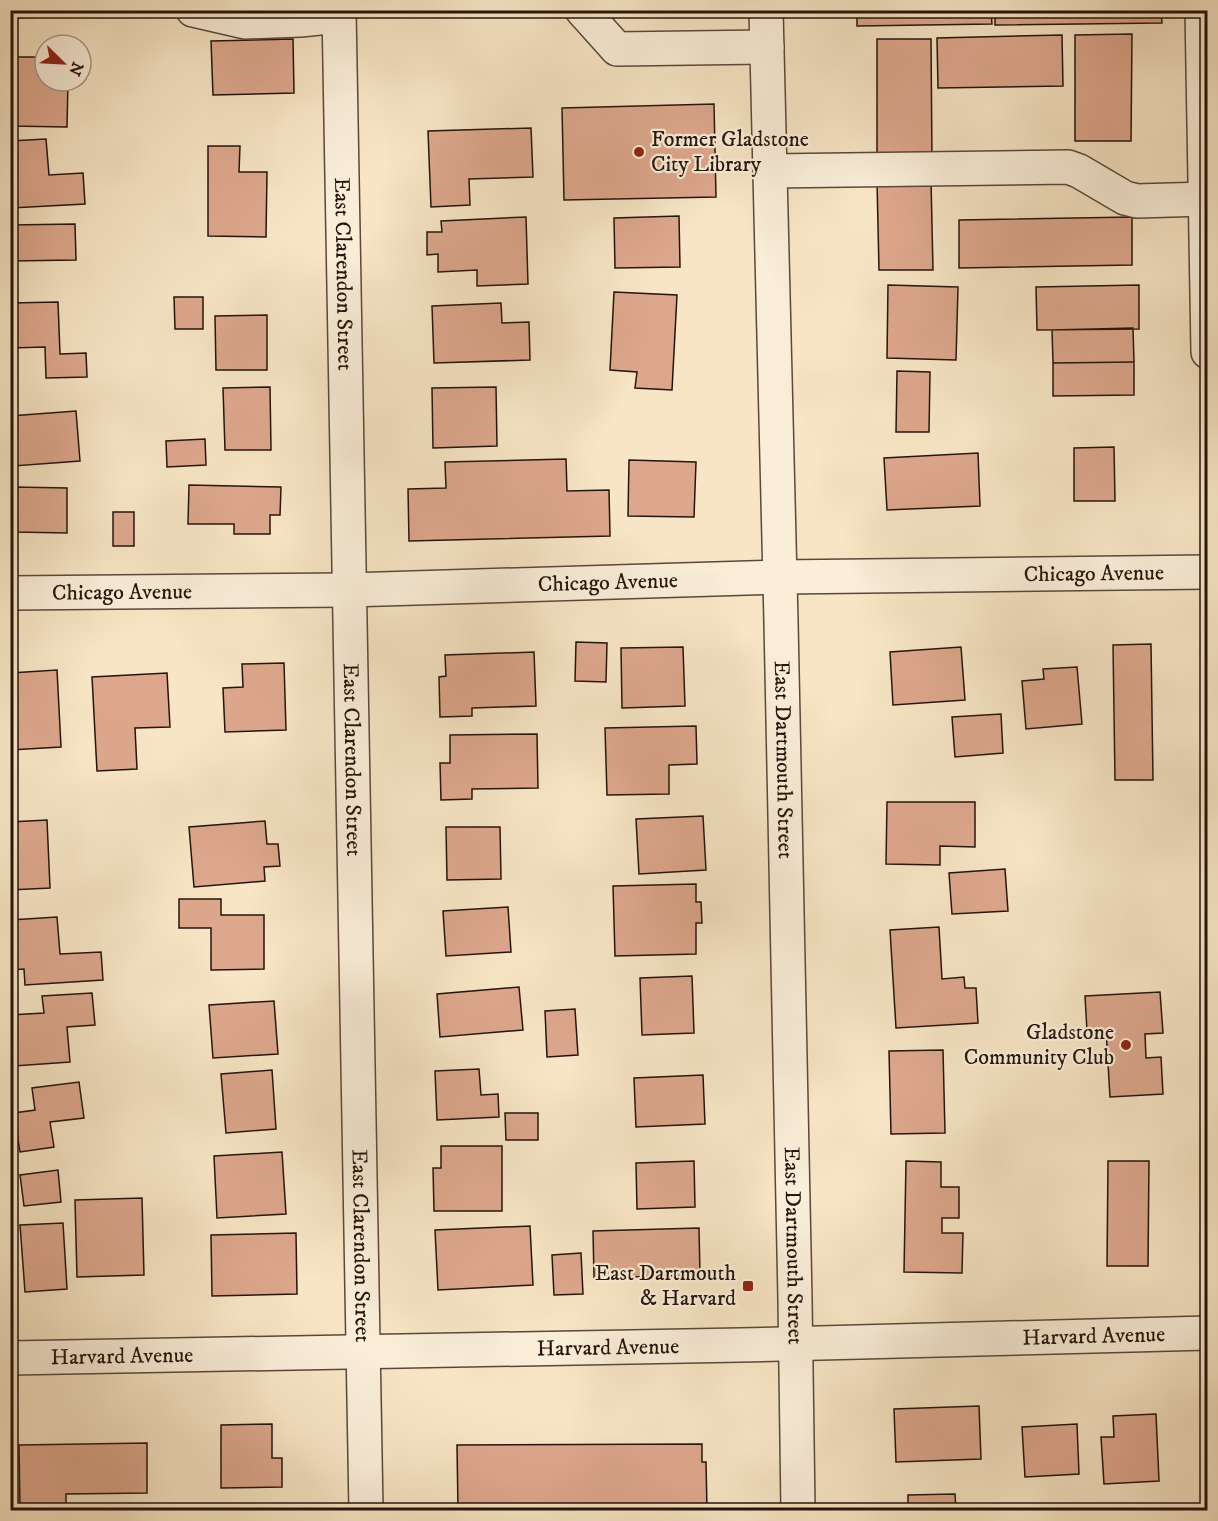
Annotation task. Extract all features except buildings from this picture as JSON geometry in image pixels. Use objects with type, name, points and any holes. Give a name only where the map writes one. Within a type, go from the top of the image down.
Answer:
[{"type":"street","points":[[193,10],[245,22],[300,20],[339,14]]},
{"type":"street","points":[[582,10],[617,49],[766,47]]},
{"type":"street","name":"East Dartmouth Street","points":[[766,10],[780,577],[798,1510]]},
{"type":"street","points":[[1202,10],[1208,352]]},
{"type":"street","name":"East Clarendon Street","points":[[339,14],[366,1510]]},
{"type":"street","points":[[770,171],[1068,167],[1125,198],[1137,201],[1206,190]]},
{"type":"street","name":"Chicago Avenue","points":[[10,593],[348,590],[780,577],[1208,572]]},
{"type":"street","name":"Harvard Avenue","points":[[10,1358],[795,1344],[1208,1333]]},
{"type":"place","name":"Former Gladstone City Library","points":[[639,152]]},
{"type":"place","name":"Gladstone Community Club","points":[[1126,1045]]},
{"type":"place","name":"East Dartmouth & Harvard","points":[[748,1286]]}]
